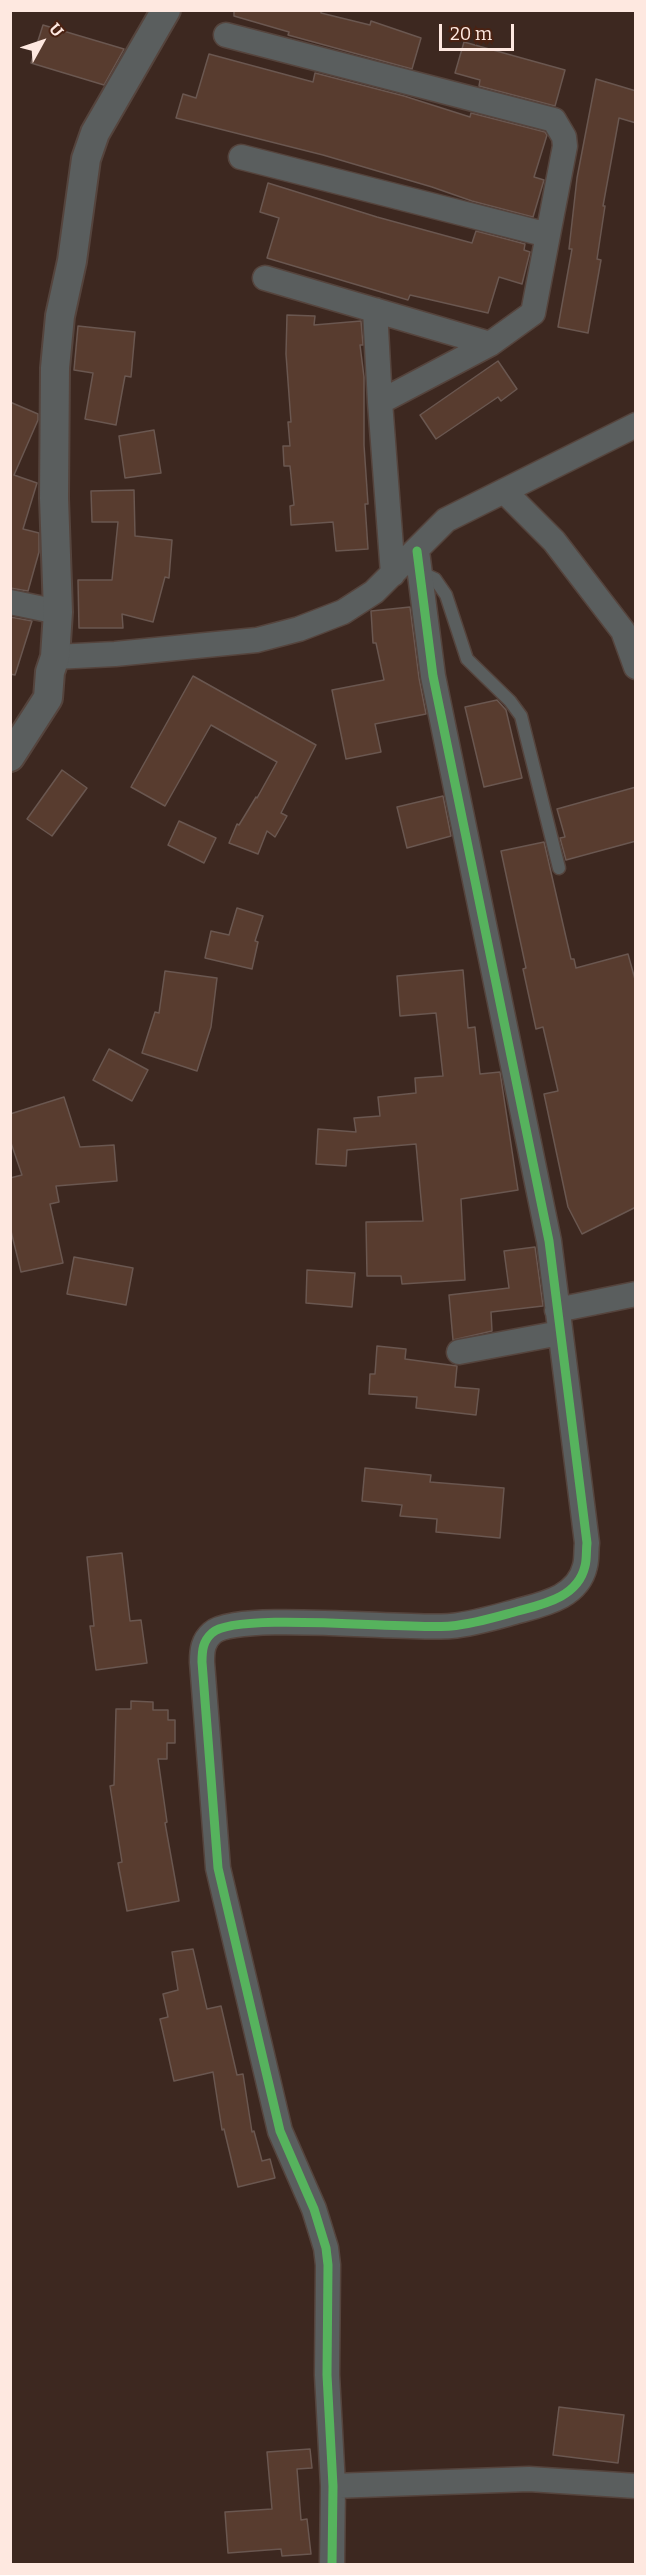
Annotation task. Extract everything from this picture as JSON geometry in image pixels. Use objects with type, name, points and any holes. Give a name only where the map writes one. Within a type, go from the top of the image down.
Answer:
[{"type":"street","points":[[10,757],[48,698],[50,672],[55,657],[58,612],[54,498],[56,368],[60,316],[72,261],[86,159],[95,133],[166,10]]},
{"type":"street","points":[[226,35],[554,120],[560,129],[565,146],[533,313],[490,344],[380,402]]},
{"type":"street","points":[[241,157],[548,235]]},
{"type":"street","points":[[265,278],[490,344]]},
{"type":"street","points":[[375,310],[393,574]]},
{"type":"street","points":[[55,657],[115,654],[257,640],[299,629],[343,612],[374,592],[393,574],[419,561],[446,520],[636,424]]},
{"type":"street","points":[[504,491],[554,541],[623,631],[636,667]]},
{"type":"street","points":[[332,2565],[333,2486],[327,2375],[328,2273],[326,2248],[314,2209],[280,2131],[218,1868],[202,1645],[213,1632],[226,1626],[255,1622],[426,1627],[478,1622],[549,1603],[571,1590],[585,1567],[587,1543],[549,1241],[433,676],[419,561]]},
{"type":"street","points":[[10,602],[58,612]]},
{"type":"street","points":[[459,1352],[559,1322],[636,1294]]},
{"type":"street","points":[[333,2486],[529,2479],[636,2486]]},
{"type":"lane","points":[[419,561],[446,595],[467,659],[510,701],[521,716],[559,868]]},
{"type":"building","points":[[234,10],[321,10],[321,13],[370,25],[371,21],[421,38],[412,69],[288,35],[289,32],[234,16]]},
{"type":"building","points":[[43,25],[124,49],[104,85],[31,63]]},
{"type":"building","points":[[464,42],[565,70],[555,106],[479,86],[480,80],[455,73]]},
{"type":"building","points":[[209,54],[313,82],[315,73],[404,96],[470,117],[471,113],[545,132],[547,135],[534,177],[544,180],[533,217],[472,201],[323,155],[176,118],[183,94],[196,98]]},
{"type":"building","points":[[596,79],[636,91],[636,123],[619,118],[603,206],[605,206],[597,259],[601,260],[588,333],[558,327],[572,249],[569,249],[577,178]]},
{"type":"building","points":[[268,183],[377,217],[472,243],[476,231],[525,244],[524,250],[530,252],[522,284],[499,277],[488,313],[410,295],[408,300],[267,258],[279,218],[260,212]]},
{"type":"building","points":[[287,315],[315,316],[314,325],[361,321],[368,549],[336,551],[333,522],[291,525],[290,506],[294,505],[290,466],[284,466],[283,446],[290,446],[288,422],[291,422],[286,354]]},
{"type":"building","points":[[78,326],[135,332],[131,377],[125,376],[116,425],[85,419],[93,373],[74,370]]},
{"type":"building","points":[[498,361],[517,389],[501,401],[498,397],[436,439],[420,415]]},
{"type":"building","points":[[10,402],[38,414],[38,420],[14,475],[37,483],[23,529],[39,533],[39,552],[28,591],[10,588]]},
{"type":"building","points":[[154,430],[161,473],[125,478],[119,436]]},
{"type":"building","points":[[134,490],[135,536],[172,540],[169,578],[165,577],[153,622],[122,614],[123,628],[79,628],[78,580],[112,580],[118,522],[92,522],[91,491]]},
{"type":"building","points":[[410,607],[426,714],[375,724],[381,752],[346,759],[332,690],[384,680],[376,643],[373,643],[371,611]]},
{"type":"building","points":[[10,617],[32,621],[15,675],[10,674]]},
{"type":"building","points":[[193,676],[316,745],[281,813],[287,816],[275,837],[267,831],[258,854],[229,843],[237,824],[239,825],[257,798],[277,762],[211,725],[165,806],[131,787]]},
{"type":"building","points":[[497,700],[506,710],[522,778],[484,787],[465,707]]},
{"type":"building","points":[[62,770],[87,788],[52,836],[27,819]]},
{"type":"building","points":[[636,787],[636,841],[566,860],[560,838],[565,837],[557,809]]},
{"type":"building","points":[[443,796],[451,836],[407,848],[397,807]]},
{"type":"building","points":[[179,821],[216,838],[204,863],[168,845]]},
{"type":"building","points":[[544,842],[571,959],[574,959],[576,968],[628,954],[636,983],[636,1207],[582,1234],[568,1207],[544,1094],[558,1091],[543,1027],[536,1029],[523,969],[526,968],[501,851]]},
{"type":"building","points":[[237,908],[263,916],[255,941],[258,942],[252,969],[205,958],[211,931],[229,935]]},
{"type":"building","points":[[463,970],[468,1028],[475,1027],[480,1074],[500,1072],[518,1190],[461,1199],[465,1280],[402,1284],[401,1276],[367,1276],[366,1222],[423,1221],[416,1144],[347,1150],[346,1166],[316,1164],[318,1129],[356,1132],[354,1118],[380,1116],[378,1097],[416,1093],[415,1078],[443,1076],[436,1013],[400,1016],[397,976]]},
{"type":"building","points":[[165,971],[217,978],[211,1027],[197,1071],[142,1053],[155,1012],[159,1013]]},
{"type":"building","points":[[109,1049],[148,1070],[132,1101],[93,1080]]},
{"type":"building","points":[[64,1097],[80,1147],[114,1145],[117,1181],[56,1186],[59,1202],[50,1204],[63,1263],[21,1272],[10,1227],[10,1178],[22,1175],[10,1140],[10,1114]]},
{"type":"building","points":[[535,1247],[543,1306],[491,1312],[492,1331],[453,1340],[449,1295],[509,1288],[504,1251]]},
{"type":"building","points":[[74,1257],[133,1268],[126,1305],[67,1294]]},
{"type":"building","points":[[307,1270],[355,1273],[352,1307],[306,1303]]},
{"type":"building","points":[[377,1346],[406,1349],[405,1359],[457,1366],[455,1387],[479,1389],[476,1415],[416,1408],[417,1397],[369,1394],[370,1374],[375,1374]]},
{"type":"building","points":[[365,1468],[431,1475],[430,1482],[504,1488],[500,1538],[436,1532],[437,1519],[400,1516],[402,1505],[362,1501]]},
{"type":"building","points":[[122,1553],[130,1621],[141,1620],[147,1663],[96,1670],[90,1626],[94,1626],[87,1557]]},
{"type":"building","points":[[131,1701],[153,1702],[153,1710],[168,1710],[168,1720],[175,1720],[175,1743],[167,1743],[167,1759],[158,1759],[167,1822],[165,1823],[179,1901],[127,1911],[118,1863],[122,1862],[110,1786],[114,1785],[116,1709],[131,1709]]},
{"type":"building","points":[[193,1949],[207,2009],[221,2006],[237,2075],[243,2074],[252,2132],[254,2131],[262,2161],[270,2159],[275,2178],[238,2187],[224,2129],[222,2130],[213,2072],[174,2081],[160,2019],[168,2017],[163,1994],[178,1990],[172,1952]]},
{"type":"building","points":[[559,2407],[624,2415],[618,2463],[553,2455]]},
{"type":"building","points":[[310,2449],[312,2468],[297,2469],[301,2520],[307,2519],[311,2554],[282,2556],[281,2549],[228,2553],[225,2512],[272,2509],[267,2452]]},
{"type":"cycle path","points":[[332,2564],[333,2486],[327,2375],[328,2265],[326,2248],[314,2209],[280,2131],[218,1868],[202,1654],[207,1639],[212,1633],[227,1627],[253,1623],[451,1626],[477,1622],[549,1602],[568,1592],[581,1577],[586,1563],[587,1543],[549,1241],[433,676],[417,551]]}]
